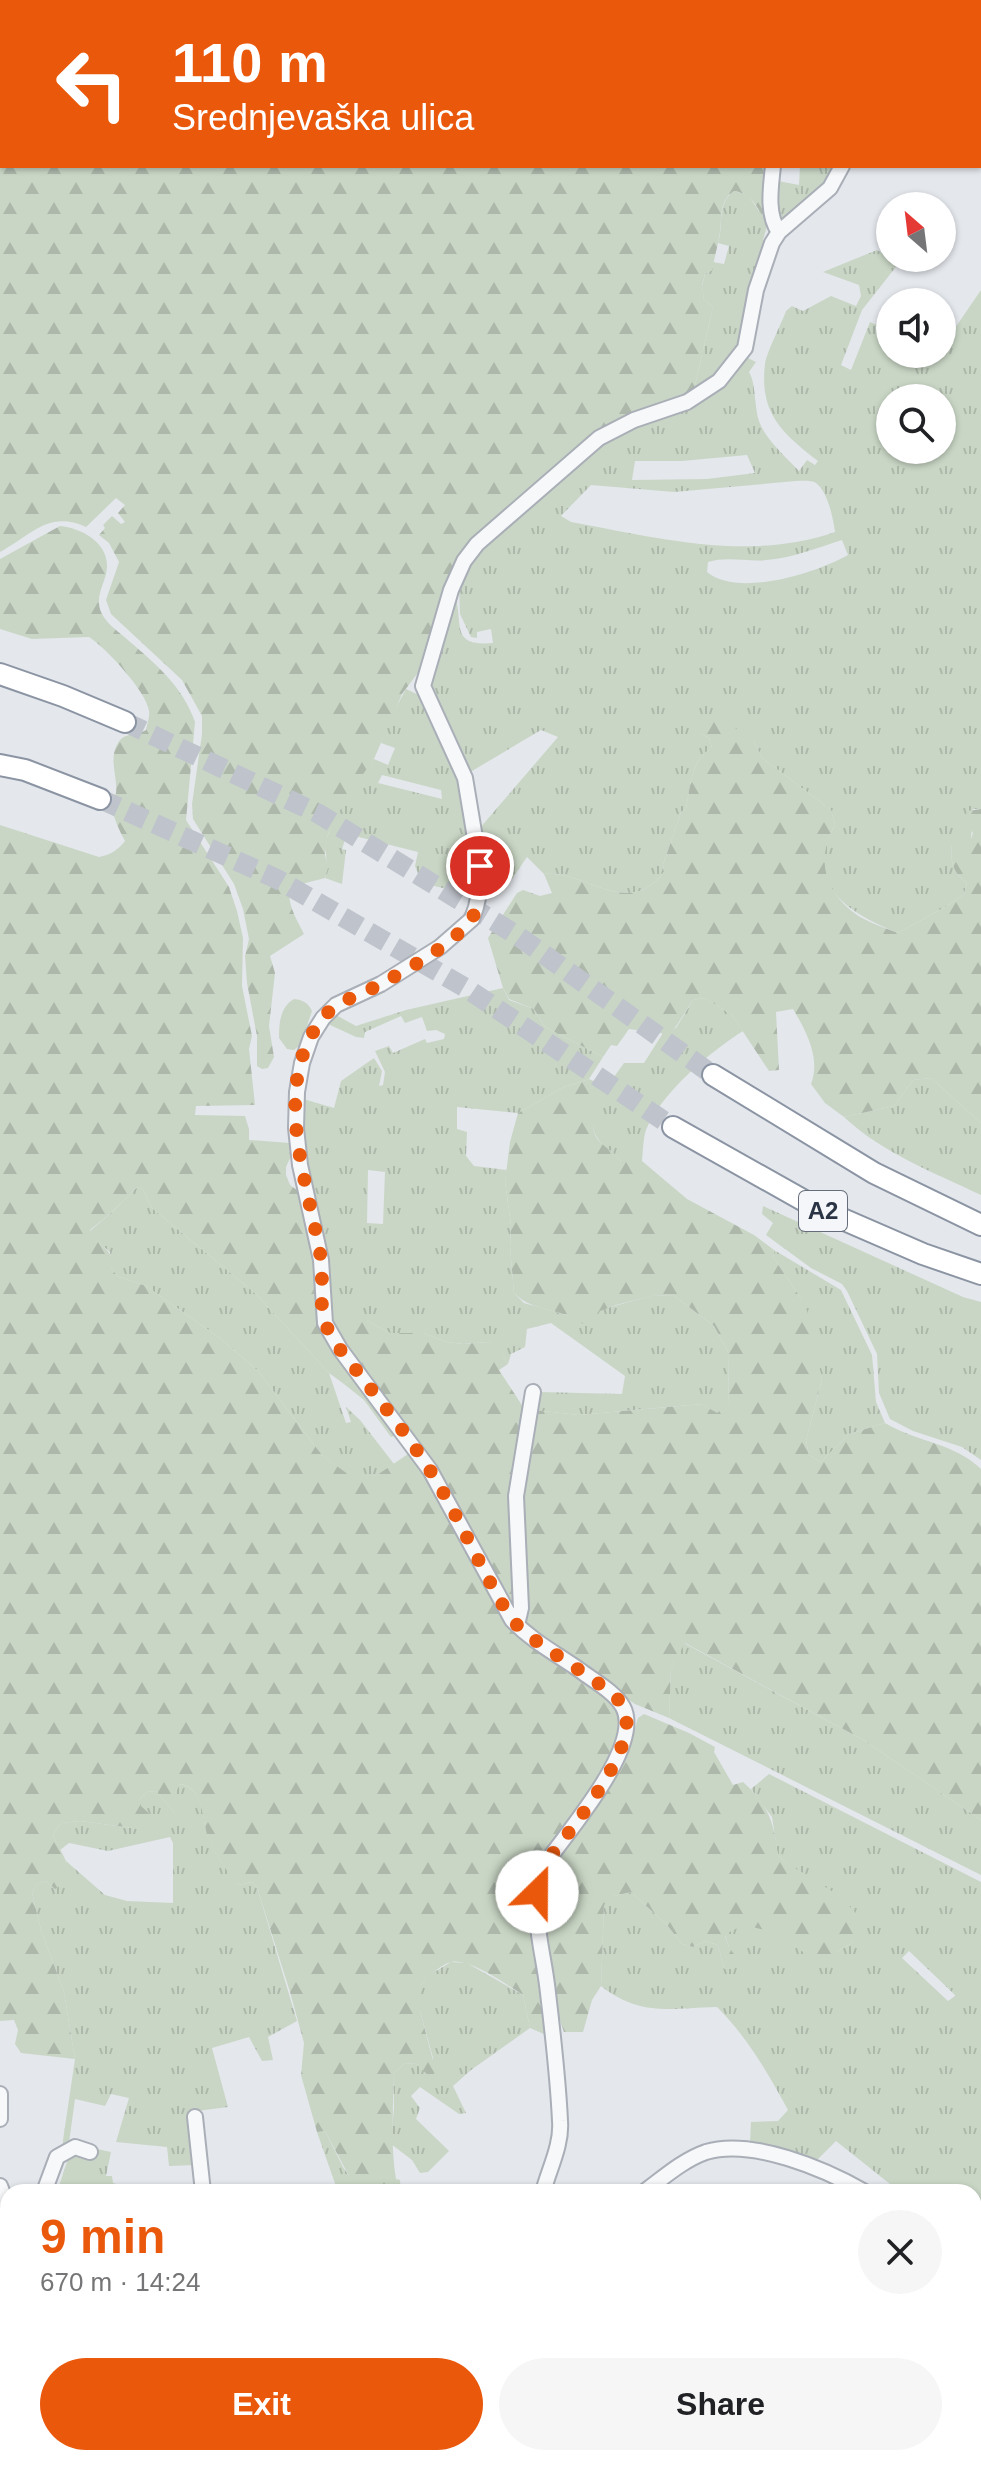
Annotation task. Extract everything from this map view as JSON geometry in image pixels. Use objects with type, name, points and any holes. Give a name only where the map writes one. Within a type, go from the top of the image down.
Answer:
[{"type":"highway","points":[[0,674],[125,722]]},
{"type":"highway","points":[[0,765],[25,770],[100,799]]},
{"type":"highway","name":"A2","points":[[713,1075],[874,1173],[981,1225]]},
{"type":"highway","name":"A2","points":[[673,1127],[817,1208],[923,1254],[981,1274]]},
{"type":"street","points":[[773,168],[770,195],[774,226],[779,232]]},
{"type":"street","points":[[545,2184],[561,2124],[548,1988],[535,1917],[537,1892],[551,1856],[620,1754],[628,1725],[623,1706],[610,1692],[531,1640],[517,1625],[503,1606],[430,1470],[340,1349],[325,1323],[321,1260],[299,1153],[297,1092],[311,1037],[323,1018],[336,1005],[381,984],[440,947],[472,919],[476,907],[482,880],[465,778],[423,686],[451,590],[464,561],[477,544],[599,438],[634,420],[687,402],[719,381],[745,348],[764,261],[779,232],[830,188],[841,168]]},
{"type":"street","points":[[517,1625],[521,1608],[516,1496],[533,1392]]},
{"type":"street","points":[[0,2094],[0,2119]]},
{"type":"street","points":[[195,2117],[202,2184]]},
{"type":"street","points":[[47,2184],[57,2157],[75,2147],[90,2152]]},
{"type":"street","points":[[656,2184],[690,2160],[721,2149],[767,2154],[801,2162],[848,2184]]},
{"type":"green space","points":[[0,168],[773,168],[774,197],[778,209],[766,221],[746,195],[734,191],[723,206],[712,270],[705,274],[702,285],[704,300],[713,307],[693,394],[630,414],[607,426],[476,537],[423,666],[402,694],[374,759],[348,795],[328,834],[325,878],[290,887],[291,905],[304,934],[270,956],[275,973],[269,1026],[274,1057],[268,1068],[257,1066],[257,1036],[245,956],[249,939],[243,909],[234,884],[193,819],[202,716],[182,680],[111,614],[106,600],[119,562],[109,543],[99,535],[112,516],[121,524],[125,522],[118,513],[125,505],[116,498],[86,527],[73,522],[51,523],[0,552]]},
{"type":"green space","points":[[800,168],[836,168],[824,187],[777,228],[768,223],[763,240],[768,242],[758,265],[739,341],[715,376],[693,394],[713,307],[704,300],[702,286],[705,274],[712,270],[713,262],[724,264],[729,246],[718,243],[728,196],[734,191],[748,195],[759,211],[774,197],[778,181],[799,185]]},
{"type":"green space","points":[[876,250],[876,272],[892,272],[876,288],[862,310],[841,365],[851,370],[870,322],[876,325],[876,368],[956,368],[956,327],[981,290],[981,809],[973,809],[971,839],[952,845],[954,867],[967,883],[964,894],[898,933],[863,916],[835,894],[827,880],[824,864],[826,846],[835,825],[831,810],[762,758],[753,740],[700,733],[709,738],[712,748],[696,767],[686,809],[681,812],[663,865],[664,872],[650,886],[636,892],[606,890],[560,875],[544,874],[527,857],[512,879],[489,868],[480,843],[479,829],[558,737],[541,730],[467,774],[432,697],[429,679],[455,596],[464,637],[479,643],[493,643],[491,629],[477,632],[477,638],[471,637],[460,614],[459,586],[471,558],[603,441],[695,404],[744,356],[756,362],[749,372],[759,421],[766,434],[799,471],[807,460],[815,465],[818,461],[784,431],[770,409],[764,381],[765,364],[786,311],[792,306],[803,311],[831,296],[856,306],[861,296],[859,285],[823,272]],"holes":[[[747,455],[755,473],[707,479],[632,480],[635,461],[682,461]],[[812,481],[820,487],[827,499],[835,532],[803,541],[737,546],[637,535],[571,522],[561,516],[591,485],[674,492]],[[842,540],[848,555],[817,569],[777,580],[738,583],[707,572],[708,562],[715,560],[776,559]]]},
{"type":"green space","points":[[60,526],[92,538],[106,558],[106,574],[99,599],[101,613],[111,626],[168,677],[190,709],[195,722],[186,820],[229,887],[237,911],[243,938],[242,986],[252,1036],[249,1049],[255,1105],[196,1106],[195,1115],[245,1116],[249,1140],[290,1143],[291,1156],[286,1175],[290,1185],[301,1193],[314,1238],[319,1310],[355,1378],[344,1384],[329,1373],[256,1294],[152,1208],[143,1189],[137,1187],[90,1230],[111,1255],[111,1267],[117,1276],[146,1286],[221,1339],[258,1371],[322,1455],[353,1478],[377,1475],[411,1452],[495,1599],[613,1703],[620,1716],[619,1749],[538,1877],[546,2035],[530,2028],[523,1995],[468,1964],[451,1962],[434,1972],[420,1986],[420,2011],[436,2072],[430,2077],[415,2063],[404,2064],[393,2074],[393,2153],[396,2179],[400,2184],[353,2184],[325,2131],[317,2132],[301,2075],[304,2043],[257,1887],[252,1882],[238,1885],[234,1881],[210,1843],[199,1799],[188,1787],[180,1784],[175,1793],[181,1808],[175,1813],[156,1791],[147,1792],[140,1799],[141,1806],[153,1817],[150,1824],[140,1829],[80,1821],[61,1823],[53,1835],[66,1861],[63,1872],[65,1883],[55,1889],[46,1881],[37,1884],[32,1893],[41,1930],[64,1992],[75,2059],[21,2053],[15,2044],[18,2030],[14,2020],[0,2021],[0,825],[99,857],[117,849],[125,841],[112,809],[116,793],[115,749],[124,737],[146,730],[149,713],[147,703],[133,682],[89,637],[32,639],[0,629],[0,559]]},
{"type":"green space","points":[[406,689],[421,696],[455,764],[469,809],[475,861],[464,859],[451,890],[422,883],[415,866],[418,852],[347,834],[342,849],[346,850],[342,884],[325,878],[327,841],[342,805],[374,759],[388,765],[395,748],[381,743],[388,722]],"holes":[[[382,775],[441,790],[442,799],[378,783]]]},
{"type":"green space","points":[[723,720],[753,740],[762,758],[831,810],[835,825],[825,852],[825,864],[832,888],[862,918],[898,933],[964,894],[967,883],[954,867],[952,845],[961,839],[971,839],[973,833],[964,822],[967,811],[981,809],[981,1123],[931,1078],[913,1080],[894,1106],[844,1117],[825,1103],[811,1084],[813,1055],[793,1009],[776,1012],[779,1070],[769,1071],[732,1015],[705,998],[693,1000],[675,1028],[667,1034],[629,1029],[617,1046],[611,1045],[603,1057],[545,1027],[534,1009],[509,999],[488,938],[517,893],[523,890],[540,896],[552,893],[544,874],[560,875],[621,893],[636,892],[650,886],[664,872],[663,865],[681,812],[686,809],[696,767],[712,748],[709,738],[700,733],[695,723]]},
{"type":"green space","points":[[503,988],[509,1000],[534,1009],[545,1027],[603,1057],[589,1079],[564,1087],[518,1113],[457,1107],[457,1129],[467,1132],[466,1156],[474,1166],[507,1170],[505,1181],[511,1225],[514,1293],[524,1303],[574,1317],[651,1296],[673,1295],[714,1326],[728,1352],[729,1405],[717,1414],[702,1404],[578,1415],[535,1410],[540,1392],[622,1394],[625,1376],[551,1323],[527,1329],[525,1347],[511,1354],[508,1364],[497,1346],[488,1342],[463,1344],[423,1333],[390,1333],[367,1321],[329,1323],[306,1182],[300,1098],[334,1108],[341,1081],[374,1058],[382,1071],[379,1086],[383,1085],[385,1072],[375,1051],[389,1046],[393,1053],[425,1039],[427,1043],[444,1039],[445,1034],[436,1030],[427,1031],[422,1017],[405,1023],[401,1016],[365,1032],[364,1038],[328,1024],[334,1014],[356,1026],[406,1010]],"holes":[[[368,1170],[385,1172],[383,1224],[367,1223]]]},
{"type":"green space","points":[[705,998],[732,1015],[743,1031],[702,1061],[663,1102],[646,1130],[642,1161],[621,1161],[600,1142],[594,1130],[595,1110],[600,1100],[624,1063],[644,1063],[663,1033],[676,1028],[693,1000]]},
{"type":"green space","points":[[294,999],[305,1002],[312,1011],[301,1044],[294,1050],[287,1049],[279,1038],[283,1011]]},
{"type":"green space","points":[[931,1078],[981,1123],[981,1195],[892,1152],[844,1117],[894,1106],[913,1080]]},
{"type":"green space","points":[[589,1079],[607,1087],[593,1123],[596,1137],[601,1143],[621,1161],[642,1161],[687,1199],[754,1235],[774,1250],[773,1257],[807,1311],[822,1379],[806,1441],[809,1455],[821,1462],[849,1434],[885,1423],[959,1453],[981,1469],[981,1820],[865,1741],[685,1643],[671,1668],[669,1718],[635,1704],[527,1631],[520,1514],[535,1410],[578,1415],[702,1404],[717,1413],[729,1404],[728,1352],[714,1326],[673,1295],[652,1296],[616,1305],[600,1311],[594,1321],[583,1324],[522,1300],[514,1293],[511,1225],[505,1181],[510,1142],[518,1113],[564,1087]]},
{"type":"green space","points":[[137,1187],[143,1189],[152,1208],[256,1294],[329,1373],[346,1423],[351,1422],[346,1407],[394,1464],[377,1475],[353,1479],[322,1455],[258,1371],[221,1339],[146,1286],[117,1276],[111,1267],[110,1252],[92,1237],[90,1231]]},
{"type":"green space","points":[[763,1206],[963,1297],[981,1302],[981,1460],[962,1447],[913,1431],[890,1419],[879,1393],[877,1354],[847,1291],[842,1284],[811,1268],[766,1235],[773,1223],[762,1214]]},
{"type":"green space","points":[[774,1250],[841,1290],[872,1355],[876,1402],[885,1423],[849,1434],[821,1462],[809,1455],[806,1441],[822,1379],[800,1297],[773,1257]]},
{"type":"green space","points":[[345,1318],[367,1321],[390,1333],[423,1333],[463,1344],[488,1342],[497,1345],[508,1364],[499,1370],[527,1413],[518,1586],[513,1614],[329,1323]]},
{"type":"green space","points":[[355,1378],[397,1435],[391,1437],[364,1400],[344,1384]]},
{"type":"green space","points":[[684,1643],[865,1741],[981,1820],[981,1875],[669,1718],[671,1668]]},
{"type":"green space","points":[[644,1714],[715,1747],[714,1752],[733,1785],[743,1782],[764,1807],[772,1824],[778,1856],[849,1905],[865,1928],[852,1943],[836,1952],[834,1965],[823,1969],[776,1935],[762,1929],[736,1929],[725,1936],[736,1957],[732,1969],[724,1969],[718,1945],[705,1941],[693,1947],[682,1944],[667,1925],[631,1892],[614,1896],[604,1905],[601,1986],[592,2000],[583,2032],[564,2032],[555,2006],[540,1913],[549,1870],[630,1745],[638,1718]]},
{"type":"green space","points":[[769,1774],[981,1882],[981,2184],[890,2184],[836,2141],[813,2164],[750,2143],[751,2122],[778,2121],[788,2110],[748,2043],[717,2007],[643,2007],[601,1986],[604,1904],[613,1896],[631,1892],[667,1925],[682,1944],[693,1947],[705,1941],[718,1945],[724,1969],[729,1947],[725,1935],[736,1928],[762,1929],[776,1935],[803,1951],[823,1968],[836,1952],[852,1943],[800,1873],[778,1856],[772,1817],[751,1789]],"holes":[[[909,1951],[955,1996],[948,2001],[902,1958]]]},
{"type":"green space","points":[[180,1784],[195,1793],[210,1842],[238,1885],[252,1882],[257,1887],[297,2021],[268,2037],[273,2060],[262,2061],[249,2037],[212,2048],[228,2107],[189,2112],[196,2165],[169,2166],[167,2147],[116,2142],[129,2098],[111,2094],[105,2106],[75,2099],[68,2150],[62,2147],[75,2059],[64,1992],[41,1930],[32,1893],[37,1884],[46,1881],[55,1889],[66,1861],[105,1895],[127,1901],[173,1903],[173,1843],[170,1837],[108,1851],[69,1843],[60,1850],[53,1835],[61,1823],[80,1821],[140,1829],[140,1799],[147,1792],[156,1791],[175,1813],[175,1793]]},
{"type":"green space","points":[[451,1962],[467,1963],[523,1995],[530,2028],[453,2086],[466,2113],[459,2114],[420,2087],[411,2096],[420,2108],[416,2119],[449,2151],[428,2172],[420,2173],[412,2160],[391,2144],[393,2074],[404,2064],[415,2063],[430,2076],[433,2058],[420,2011],[420,1986],[431,1974]]},
{"type":"green space","points":[[325,2131],[355,2184],[335,2184],[317,2132]]},
{"type":"green space","points":[[97,2149],[111,2152],[106,2176],[112,2176],[113,2183],[116,2184],[60,2184],[68,2159],[73,2155],[95,2159]]},
{"type":"tunnel","points":[[125,722],[319,814],[518,936],[713,1075]]},
{"type":"tunnel","points":[[100,799],[277,879],[466,988],[673,1127]]},
{"type":"route","points":[[480,866],[482,880],[476,907],[472,919],[458,933],[381,984],[336,1005],[323,1018],[311,1037],[302,1063],[296,1128],[300,1165],[321,1260],[325,1323],[340,1349],[430,1470],[512,1620],[531,1640],[610,1692],[623,1706],[628,1725],[620,1754],[551,1856],[537,1892]]}]
